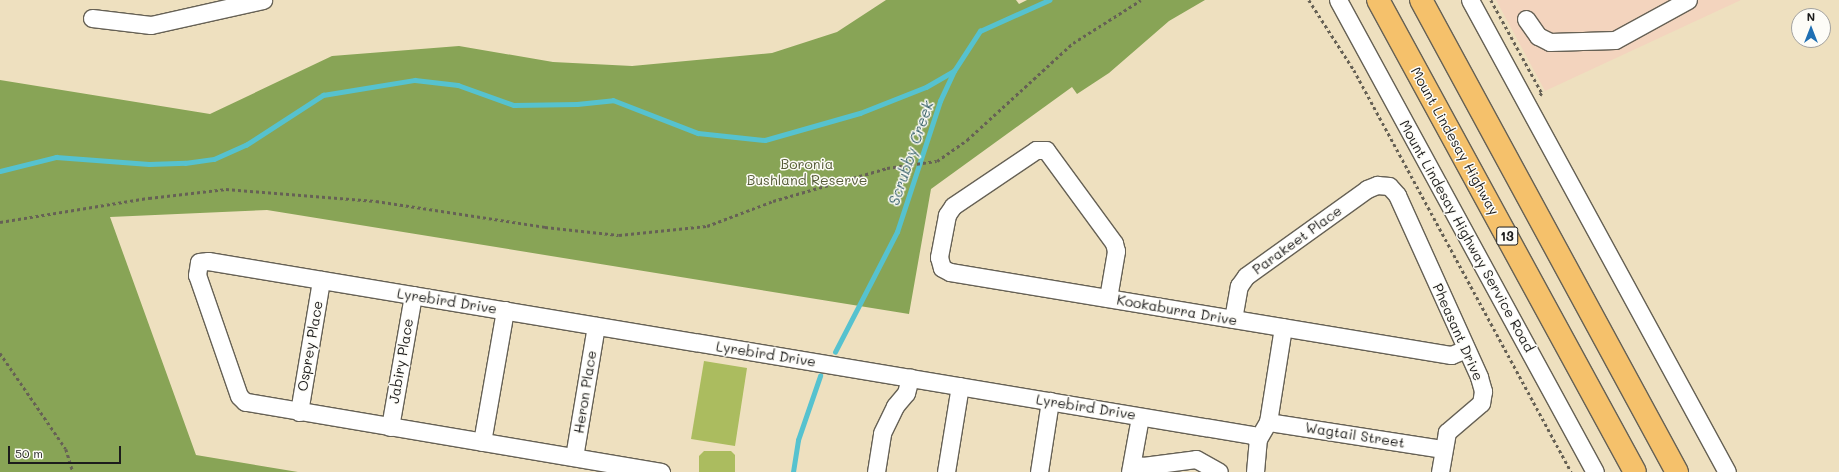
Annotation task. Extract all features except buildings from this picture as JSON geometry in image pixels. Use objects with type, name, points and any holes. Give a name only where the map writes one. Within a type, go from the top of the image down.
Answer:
[{"type":"highway","name":"Mount Lindesay Highway","points":[[1378,0],[1636,472]]},
{"type":"highway","points":[[1421,0],[1677,472]]},
{"type":"street","points":[[92,18],[151,25],[263,0]]},
{"type":"street","name":"Mount Lindesay Highway Service Road","points":[[1338,0],[1595,472]]},
{"type":"street","points":[[1470,0],[1727,472]]},
{"type":"street","points":[[1526,19],[1538,36],[1550,42],[1615,40],[1688,0]]},
{"type":"street","name":"Kookaburra Drive","points":[[1108,298],[1116,251],[1114,243],[1046,150],[1036,150],[953,206],[947,214],[940,257],[942,268],[950,272],[1451,355],[1466,349]]},
{"type":"street","name":"Parakeet Place","points":[[1233,319],[1239,286],[1246,276],[1368,189],[1377,185],[1389,186]]},
{"type":"street","name":"Pheasant Drive","points":[[1389,186],[1396,195],[1479,377],[1483,391],[1480,403],[1447,432],[1440,472]]},
{"type":"street","name":"Lyrebird Drive","points":[[661,472],[245,402],[239,396],[197,268],[199,262],[208,261],[1140,416],[1252,435],[1258,439]]},
{"type":"street","name":"Osprey Place","points":[[299,412],[321,280]]},
{"type":"street","name":"Jabiry Place","points":[[390,427],[413,295]]},
{"type":"street","points":[[482,442],[505,310]]},
{"type":"street","name":"Heron Place","points":[[574,457],[596,326]]},
{"type":"street","points":[[1255,472],[1258,439],[1268,422],[1284,328]]},
{"type":"street","points":[[876,472],[882,433],[895,406],[906,394],[910,378]]},
{"type":"street","points":[[946,472],[960,386]]},
{"type":"street","points":[[1039,472],[1050,402]]},
{"type":"street","points":[[1140,416],[1131,468],[1196,459],[1219,472]]},
{"type":"street","name":"Wagtail Street","points":[[1268,422],[1443,449]]},
{"type":"path","points":[[0,222],[149,198],[226,189],[376,201],[545,227],[618,235],[707,226],[773,201],[887,168],[938,161],[967,140],[1073,43],[1140,0]]},
{"type":"path","points":[[1309,0],[1354,70],[1570,472]]},
{"type":"path","points":[[0,353],[66,449],[73,472]]},
{"type":"shaded area","points":[[1496,0],[1741,0],[1545,91]]},
{"type":"green space","name":"Boronia Bushland Reserve","points":[[886,0],[1016,0],[1019,4],[1027,0],[1205,0],[1169,21],[1109,73],[1077,94],[1072,87],[931,189],[909,314],[267,210],[110,217],[196,455],[298,472],[0,472],[0,80],[210,114],[332,56],[459,46],[553,62],[632,66],[772,53],[837,32]]},
{"type":"green space","points":[[704,361],[747,368],[735,446],[691,439]]},
{"type":"green space","points":[[704,451],[731,451],[735,455],[735,472],[699,472],[699,456]]},
{"type":"waterway","name":"Scrubby Creek","points":[[835,352],[897,232],[940,101],[954,71],[980,31],[1049,0]]},
{"type":"waterway","points":[[0,171],[56,157],[149,164],[185,163],[214,159],[246,145],[323,95],[415,80],[458,85],[514,105],[577,104],[613,100],[698,133],[765,140],[860,113],[926,87],[954,71]]},
{"type":"waterway","name":"Scrubby Creek","points":[[793,472],[798,440],[820,376]]}]
